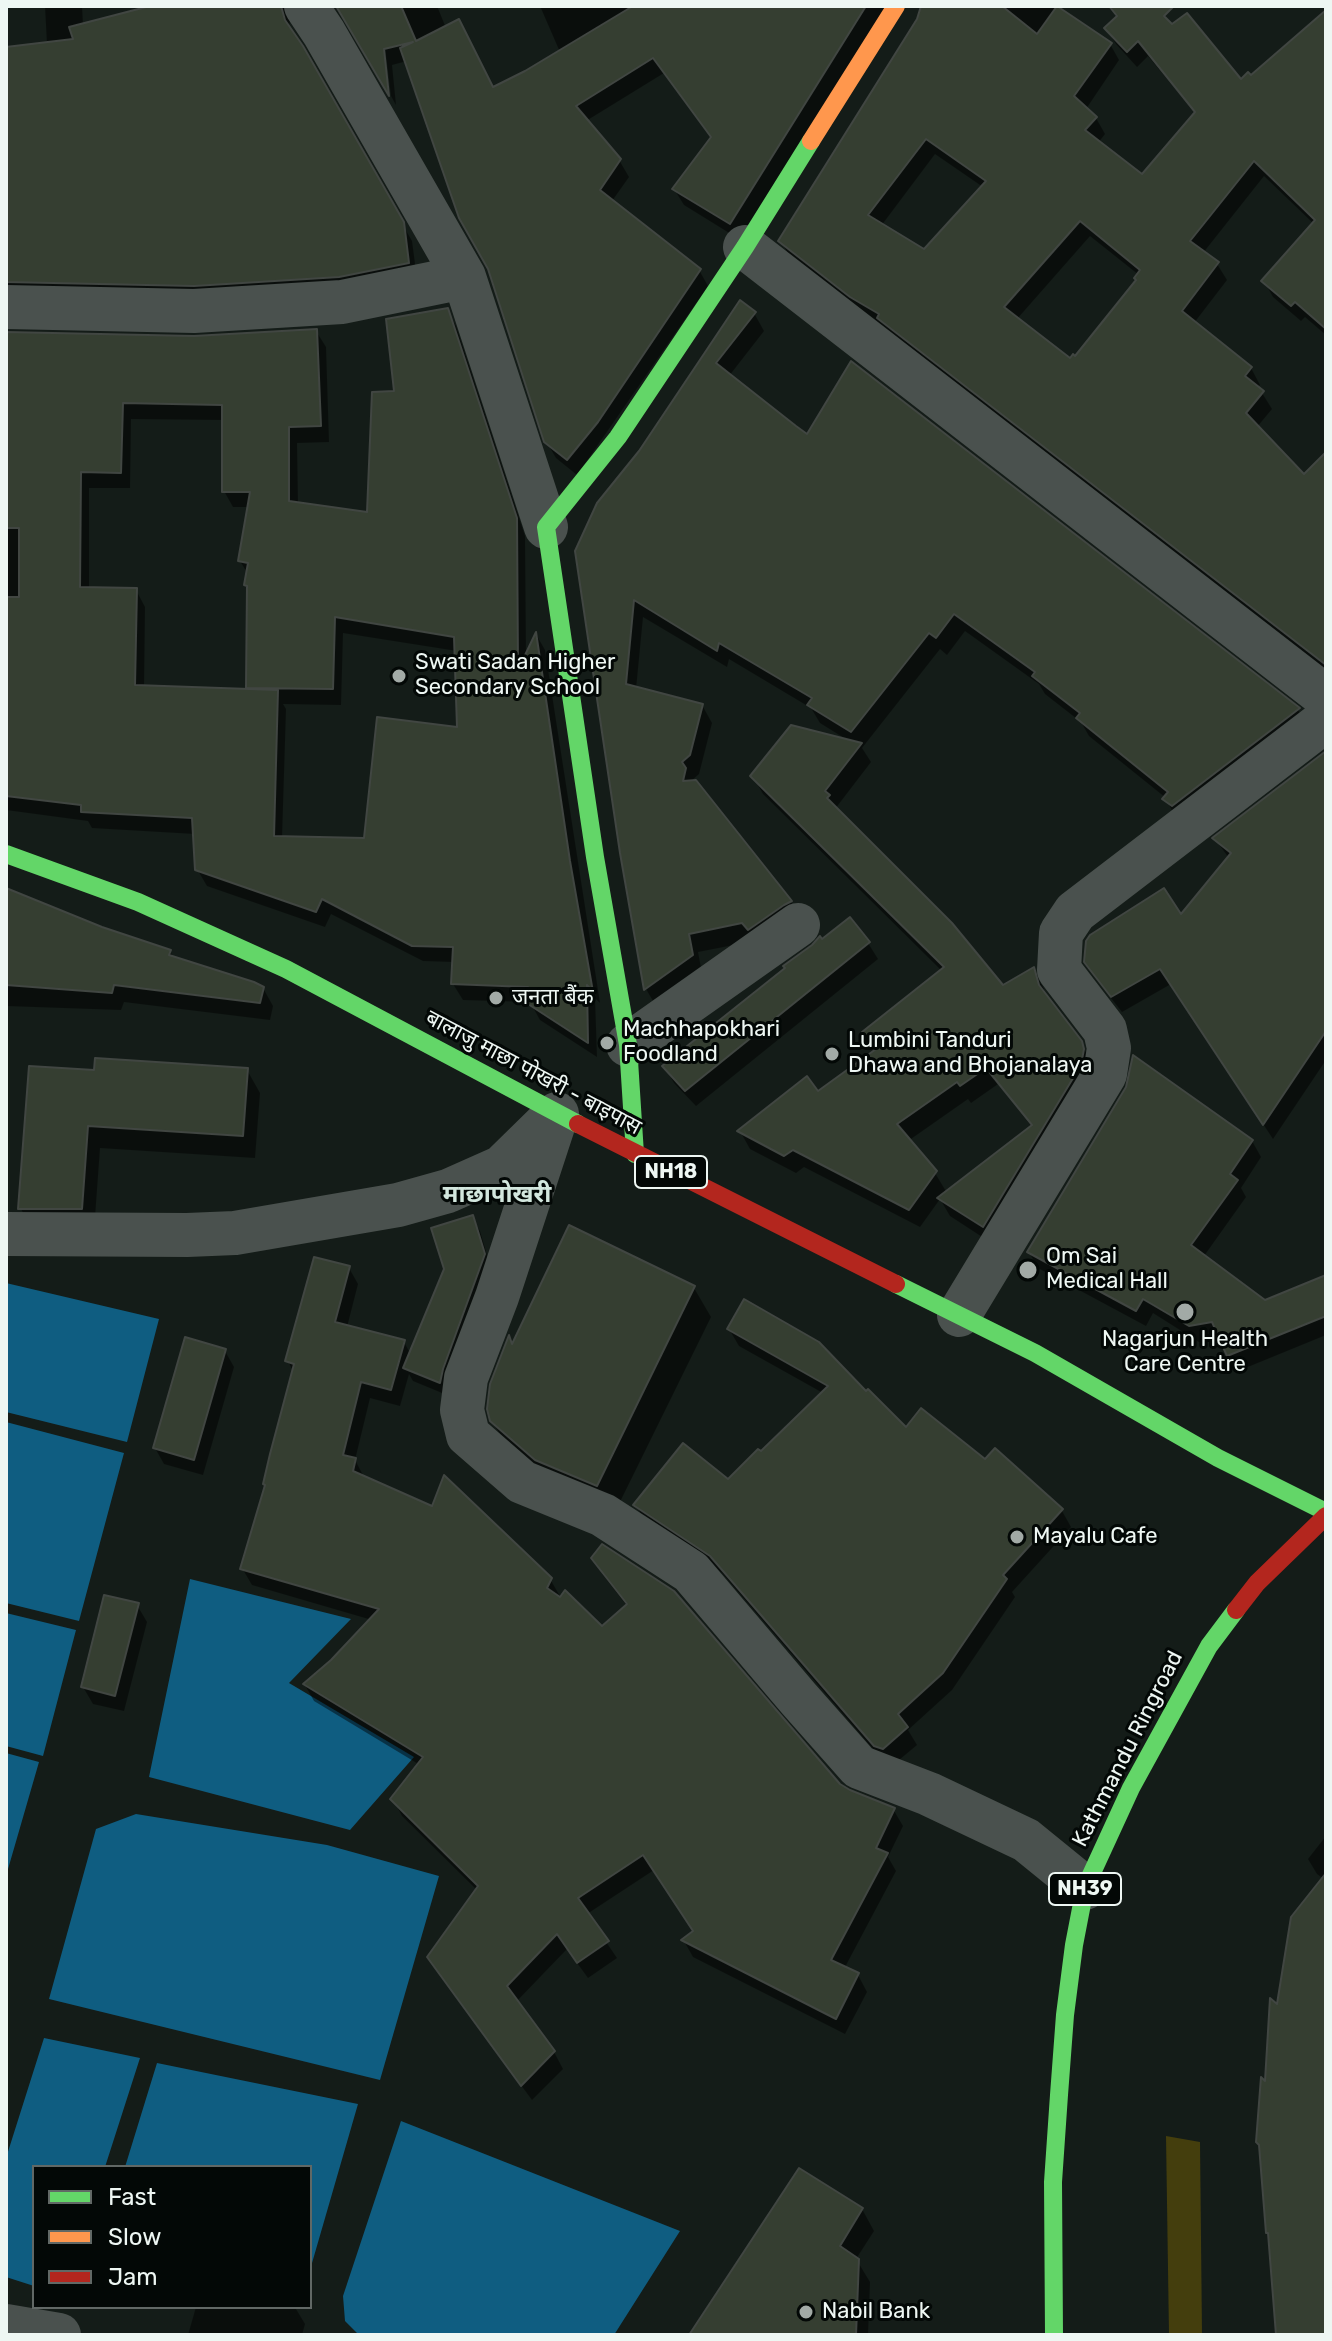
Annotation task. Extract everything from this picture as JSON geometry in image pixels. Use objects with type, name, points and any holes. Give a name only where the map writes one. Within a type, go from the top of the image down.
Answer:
[{"type":"main road","points":[[635,1154],[628,1045],[595,857],[546,527],[618,437],[745,247],[896,6]]},
{"type":"main road","name":"बालाजु माछा पोखरी - बाइपास","points":[[6,854],[138,902],[286,969],[635,1154],[1035,1353],[1218,1458],[1326,1514]]},
{"type":"main road","name":"Kathmandu Ringroad","points":[[1054,2335],[1053,2182],[1059,2095],[1065,2015],[1085,1888],[1131,1788],[1209,1646],[1257,1583],[1326,1514]]},
{"type":"street","points":[[306,6],[464,277],[546,527]]},
{"type":"street","points":[[745,247],[1326,697]]},
{"type":"street","points":[[6,307],[194,311],[342,302],[464,277]]},
{"type":"street","points":[[959,1315],[1105,1074],[1109,1048],[1105,1030],[1059,970],[1061,933],[1075,912],[1326,720]]},
{"type":"street","points":[[628,1045],[798,925]]},
{"type":"street","points":[[6,1234],[235,1233],[398,1205],[448,1191],[502,1167],[557,1114]]},
{"type":"street","points":[[557,1114],[497,1297],[466,1378],[462,1410],[468,1435],[522,1482],[603,1515],[691,1572],[859,1767],[929,1794],[1026,1840],[1085,1888]]},
{"type":"street","points":[[6,2326],[59,2335]]},
{"type":"shaded area","points":[[1166,2136],[1200,2142],[1202,2335],[1169,2335]]},
{"type":"water","points":[[6,1283],[159,1319],[127,1442],[6,1412]]},
{"type":"water","points":[[6,1422],[124,1453],[79,1621],[6,1603]]},
{"type":"water","points":[[190,1579],[351,1619],[289,1683],[414,1757],[350,1830],[149,1777]]},
{"type":"water","points":[[6,1613],[76,1630],[43,1756],[6,1746]]},
{"type":"water","points":[[6,1753],[39,1762],[6,1876]]},
{"type":"water","points":[[136,1814],[327,1845],[439,1876],[380,2080],[49,1999],[96,1829]]},
{"type":"water","points":[[44,2038],[140,2058],[106,2165],[32,2165],[32,2285],[6,2277],[6,2158]]},
{"type":"water","points":[[157,2063],[358,2104],[312,2263],[312,2165],[126,2165]]},
{"type":"water","points":[[401,2121],[680,2231],[614,2335],[359,2335],[345,2321],[343,2296]]},
{"type":"building","points":[[150,6],[281,6],[285,20],[404,222],[409,263],[339,277],[194,286],[6,282],[6,47],[73,39],[69,27]]},
{"type":"building","points":[[336,6],[401,6],[416,41],[459,19],[493,87],[633,6],[866,6],[730,224],[672,189],[711,137],[653,58],[576,106],[621,159],[600,190],[701,269],[598,422],[567,460],[544,442],[488,269],[459,218],[400,48],[413,42],[384,49],[389,96]]},
{"type":"building","points":[[921,6],[1002,6],[1037,34],[1057,6],[1112,43],[1074,96],[1097,117],[1085,130],[1142,174],[1195,112],[1138,41],[1127,52],[1104,28],[1117,16],[1109,6],[1174,6],[1164,16],[1172,24],[1187,13],[1241,79],[1248,72],[1251,75],[1326,10],[1326,329],[1295,302],[1291,306],[1261,281],[1315,220],[1254,161],[1190,241],[1219,262],[1182,311],[1252,367],[1245,376],[1264,391],[1246,413],[1304,474],[1326,452],[1326,665],[877,318],[879,314],[850,297],[778,241],[917,19]],"holes":[[[926,139],[986,181],[924,249],[868,215]],[[1080,221],[1140,270],[1134,278],[1136,280],[1075,356],[1073,354],[1070,358],[1004,307]]]},
{"type":"building","points":[[740,300],[756,312],[716,363],[796,426],[807,434],[851,361],[1300,708],[1172,806],[1162,799],[1168,792],[1076,718],[1080,713],[1032,676],[1035,672],[954,614],[936,638],[929,633],[851,732],[807,705],[812,698],[719,643],[717,651],[634,600],[626,684],[703,704],[690,755],[682,762],[686,768],[683,781],[696,780],[792,901],[748,930],[742,923],[689,934],[693,955],[644,990],[620,853],[575,551],[597,503],[639,451]]},
{"type":"building","points":[[448,308],[517,518],[518,670],[536,632],[593,992],[587,985],[588,1043],[528,1004],[528,987],[451,984],[453,947],[412,946],[322,899],[316,912],[195,870],[192,818],[81,812],[81,805],[6,796],[6,597],[19,597],[19,528],[6,528],[6,332],[194,336],[317,329],[321,426],[289,427],[289,501],[367,512],[372,392],[394,391],[386,319]],"holes":[[[123,403],[222,405],[222,492],[250,492],[238,561],[248,563],[244,585],[247,586],[246,688],[333,689],[335,617],[454,637],[457,727],[377,717],[364,838],[274,836],[278,690],[135,685],[137,588],[80,587],[81,472],[121,473]]]},
{"type":"building","points":[[791,725],[862,743],[825,791],[830,795],[827,798],[952,923],[1003,985],[1034,967],[1039,985],[1082,1041],[1081,1065],[983,1227],[937,1198],[1032,1125],[986,1068],[960,1086],[957,1082],[897,1124],[937,1171],[909,1210],[793,1150],[784,1156],[737,1131],[807,1076],[818,1091],[876,1049],[862,1032],[944,967],[750,776]]},
{"type":"building","points":[[1326,751],[1326,1031],[1263,1125],[1160,969],[1111,997],[1084,962],[1086,941],[1090,935],[1164,888],[1181,914],[1231,853],[1212,838]]},
{"type":"building","points":[[6,888],[102,927],[171,950],[169,955],[254,982],[264,987],[260,1003],[114,985],[112,993],[6,985]]},
{"type":"building","points":[[850,917],[870,942],[685,1091],[662,1066],[785,968],[783,966],[820,936],[822,939]]},
{"type":"building","points":[[1133,1055],[1253,1140],[1230,1174],[1238,1180],[1191,1245],[1265,1300],[1326,1275],[1326,1316],[1227,1356],[1212,1322],[1189,1326],[1143,1299],[1136,1311],[1027,1252],[1126,1087]]},
{"type":"building","points":[[95,1058],[248,1068],[243,1136],[88,1126],[82,1209],[18,1209],[29,1066],[94,1070]]},
{"type":"building","points":[[473,1215],[485,1254],[440,1383],[403,1368],[444,1269],[431,1228]]},
{"type":"building","points":[[569,1225],[695,1286],[597,1486],[535,1460],[490,1421],[487,1409],[490,1384],[509,1335],[512,1344]]},
{"type":"building","points":[[314,1257],[350,1266],[335,1322],[405,1340],[391,1390],[361,1382],[343,1455],[356,1458],[353,1471],[432,1506],[444,1475],[552,1578],[547,1588],[560,1597],[565,1590],[602,1626],[627,1604],[591,1558],[602,1544],[674,1591],[840,1784],[895,1808],[876,1848],[888,1853],[831,1960],[859,1973],[836,2019],[681,1940],[693,1931],[643,1855],[578,1898],[609,1941],[577,1963],[557,1934],[507,1986],[555,2051],[521,2086],[427,1957],[478,1886],[390,1799],[423,1757],[303,1684],[331,1660],[379,1609],[240,1569],[265,1485],[294,1364],[285,1361]]},
{"type":"building","points":[[744,1299],[819,1342],[906,1427],[921,1408],[985,1459],[995,1448],[1063,1509],[1003,1575],[1007,1579],[943,1673],[898,1714],[908,1727],[883,1749],[874,1746],[710,1556],[633,1505],[683,1443],[728,1479],[828,1386],[727,1329]]},
{"type":"building","points":[[185,1337],[226,1349],[194,1460],[153,1448]]},
{"type":"building","points":[[104,1595],[139,1603],[115,1696],[81,1687]]},
{"type":"building","points":[[1326,1873],[1326,2335],[1276,2335],[1259,2145],[1256,2142],[1261,2077],[1265,2081],[1270,1998],[1277,2004],[1291,1917]]},
{"type":"building","points":[[799,2168],[863,2208],[840,2246],[859,2259],[856,2335],[689,2335]]},
{"type":"traffic: fast","points":[[635,1154],[628,1045],[595,857],[546,527],[618,437],[745,247],[811,141]]},
{"type":"traffic: fast","points":[[6,854],[138,902],[286,969],[578,1124]]},
{"type":"traffic: fast","points":[[896,1284],[1035,1353],[1218,1458],[1326,1512]]},
{"type":"traffic: fast","points":[[1054,2335],[1053,2182],[1059,2095],[1065,2015],[1085,1888],[1131,1788],[1209,1646],[1236,1610]]},
{"type":"traffic: slow","points":[[811,141],[896,6]]},
{"type":"traffic: jam","points":[[578,1124],[896,1284]]},
{"type":"traffic: jam","points":[[1236,1610],[1257,1583],[1326,1516]]},
{"type":"place","name":"Swati Sadan Higher Secondary School","points":[[399,676]]},
{"type":"place","name":"जनता बैंक","points":[[496,998]]},
{"type":"place","name":"Machhapokhari Foodland","points":[[607,1043]]},
{"type":"place","name":"Lumbini Tanduri Dhawa and Bhojanalaya","points":[[832,1054]]},
{"type":"place","name":"Om Sai Medical Hall","points":[[1028,1270]]},
{"type":"place","name":"Nagarjun Health Care Centre","points":[[1185,1312]]},
{"type":"place","name":"Mayalu Cafe","points":[[1017,1537]]},
{"type":"place","name":"Nabil Bank","points":[[806,2312]]},
{"type":"district","name":"माछापोखरी","points":[[497,1195]]}]
